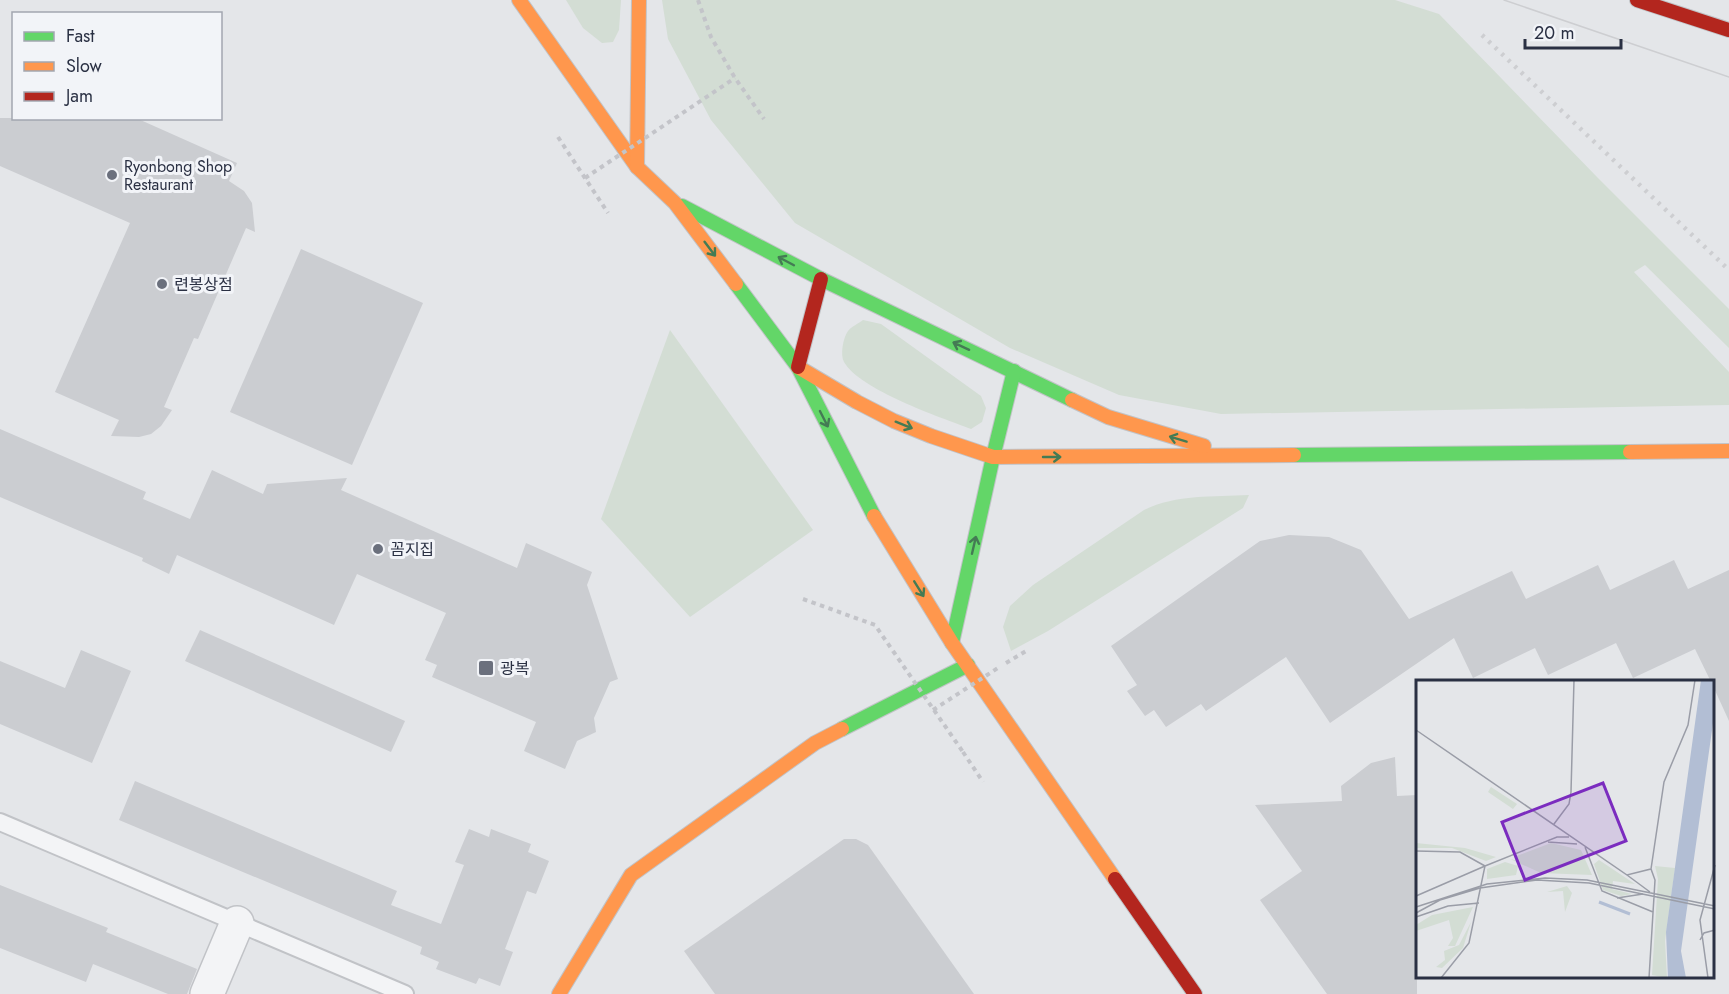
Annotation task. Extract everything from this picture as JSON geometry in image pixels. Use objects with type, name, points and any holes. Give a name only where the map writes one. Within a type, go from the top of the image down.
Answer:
[{"type":"main road","points":[[519,0],[637,167],[675,202],[798,367],[875,518],[952,643],[1195,994]]},
{"type":"main road","points":[[637,167],[639,0]]},
{"type":"main road","points":[[1637,0],[1729,30]]},
{"type":"main road","points":[[675,202],[821,279],[1108,417],[1234,456]]},
{"type":"main road","points":[[798,367],[821,279]]},
{"type":"main road","points":[[798,367],[839,393],[894,421],[946,442],[993,457],[1729,451]]},
{"type":"main road","points":[[952,643],[1014,371]]},
{"type":"main road","points":[[560,994],[631,875],[815,743],[968,665]]},
{"type":"street","points":[[207,994],[237,923]]},
{"type":"lane","points":[[0,822],[405,994]]},
{"type":"path","points":[[698,0],[711,37],[735,78],[764,119]]},
{"type":"path","points":[[585,177],[735,78]]},
{"type":"path","points":[[558,137],[608,213]]},
{"type":"path","points":[[803,599],[875,625],[983,782]]},
{"type":"path","points":[[933,710],[1026,651]]},
{"type":"shaded area","points":[[566,0],[621,0],[619,30],[613,42],[602,43],[583,28]]},
{"type":"shaded area","points":[[662,0],[1395,0],[1439,14],[1729,309],[1729,348],[1645,265],[1634,272],[1729,372],[1729,405],[1221,414],[1119,395],[1010,348],[795,223],[711,120],[668,39]]},
{"type":"shaded area","points":[[863,320],[881,324],[981,396],[986,408],[982,422],[971,429],[940,417],[902,402],[866,383],[853,372],[843,359],[843,342],[848,331]]},
{"type":"shaded area","points":[[670,330],[813,530],[690,617],[601,519]]},
{"type":"shaded area","points":[[1249,495],[1243,508],[1048,631],[1011,651],[1003,627],[1010,606],[1033,585],[1144,510],[1182,499]]},
{"type":"building","name":"련봉상점","points":[[0,118],[12,118],[12,120],[140,120],[237,163],[229,181],[244,191],[252,203],[255,232],[246,228],[198,339],[194,338],[164,407],[172,410],[161,426],[151,434],[139,437],[111,436],[119,420],[55,392],[130,223],[0,166]]},
{"type":"building","points":[[301,249],[423,303],[352,465],[230,412]]},
{"type":"building","points":[[0,429],[146,492],[143,499],[190,519],[212,470],[263,494],[267,484],[347,478],[341,490],[517,568],[526,543],[592,572],[587,585],[618,679],[610,682],[594,718],[596,732],[577,741],[565,769],[524,751],[536,722],[432,677],[437,665],[425,660],[446,613],[357,574],[334,625],[177,555],[169,574],[142,561],[143,558],[0,497]]},
{"type":"building","points":[[1289,535],[1329,537],[1361,550],[1409,619],[1512,571],[1526,599],[1598,565],[1610,590],[1674,560],[1688,589],[1729,570],[1729,721],[1714,688],[1714,680],[1710,680],[1695,649],[1633,678],[1616,643],[1548,675],[1535,648],[1473,678],[1454,638],[1330,723],[1286,657],[1206,711],[1201,704],[1166,727],[1154,710],[1145,716],[1127,691],[1137,685],[1111,646],[1260,541]]},
{"type":"building","points":[[200,630],[405,721],[391,752],[185,661]]},
{"type":"building","points":[[81,650],[131,671],[92,763],[0,724],[0,661],[65,688]]},
{"type":"building","points":[[1395,757],[1397,796],[1416,795],[1417,994],[1327,994],[1260,900],[1302,871],[1255,805],[1342,801],[1341,786],[1371,763]]},
{"type":"building","points":[[135,781],[397,891],[391,905],[441,924],[464,865],[455,862],[469,829],[489,837],[491,829],[531,844],[528,852],[549,861],[536,894],[527,891],[505,949],[513,952],[500,986],[479,978],[476,984],[436,969],[439,962],[420,954],[422,947],[119,820]]},
{"type":"building","points":[[844,839],[856,839],[868,845],[974,994],[715,994],[684,951]]},
{"type":"building","points":[[0,885],[108,928],[106,932],[197,969],[187,994],[168,994],[93,964],[86,982],[0,948]]},
{"type":"tram line","points":[[1504,0],[1729,77]]},
{"type":"railway","points":[[1482,35],[1729,270]]},
{"type":"traffic: fast","points":[[682,206],[821,279],[1072,400]]},
{"type":"traffic: fast","points":[[736,284],[798,367],[874,516]]},
{"type":"traffic: fast","points":[[952,643],[1014,371]]},
{"type":"traffic: fast","points":[[1294,455],[1630,452]]},
{"type":"traffic: fast","points":[[842,729],[968,665]]},
{"type":"traffic: slow","points":[[519,0],[637,167],[675,203],[736,284]]},
{"type":"traffic: slow","points":[[637,167],[639,0]]},
{"type":"traffic: slow","points":[[798,367],[894,421],[993,457],[1294,455]]},
{"type":"traffic: slow","points":[[1072,400],[1108,417],[1204,446]]},
{"type":"traffic: slow","points":[[1630,452],[1729,451]]},
{"type":"traffic: slow","points":[[874,516],[952,643],[1115,879]]},
{"type":"traffic: slow","points":[[559,994],[631,875],[815,743],[842,729]]},
{"type":"traffic: jam","points":[[1637,0],[1729,30]]},
{"type":"traffic: jam","points":[[798,367],[821,279]]},
{"type":"traffic: jam","points":[[1115,879],[1195,994]]},
{"type":"place","name":"Ryonbong Shop Restaurant","points":[[112,175]]},
{"type":"place","name":"련봉상점","points":[[162,284]]},
{"type":"place","name":"꼼지집","points":[[378,549]]},
{"type":"place","name":"광복","points":[[486,668]]}]
